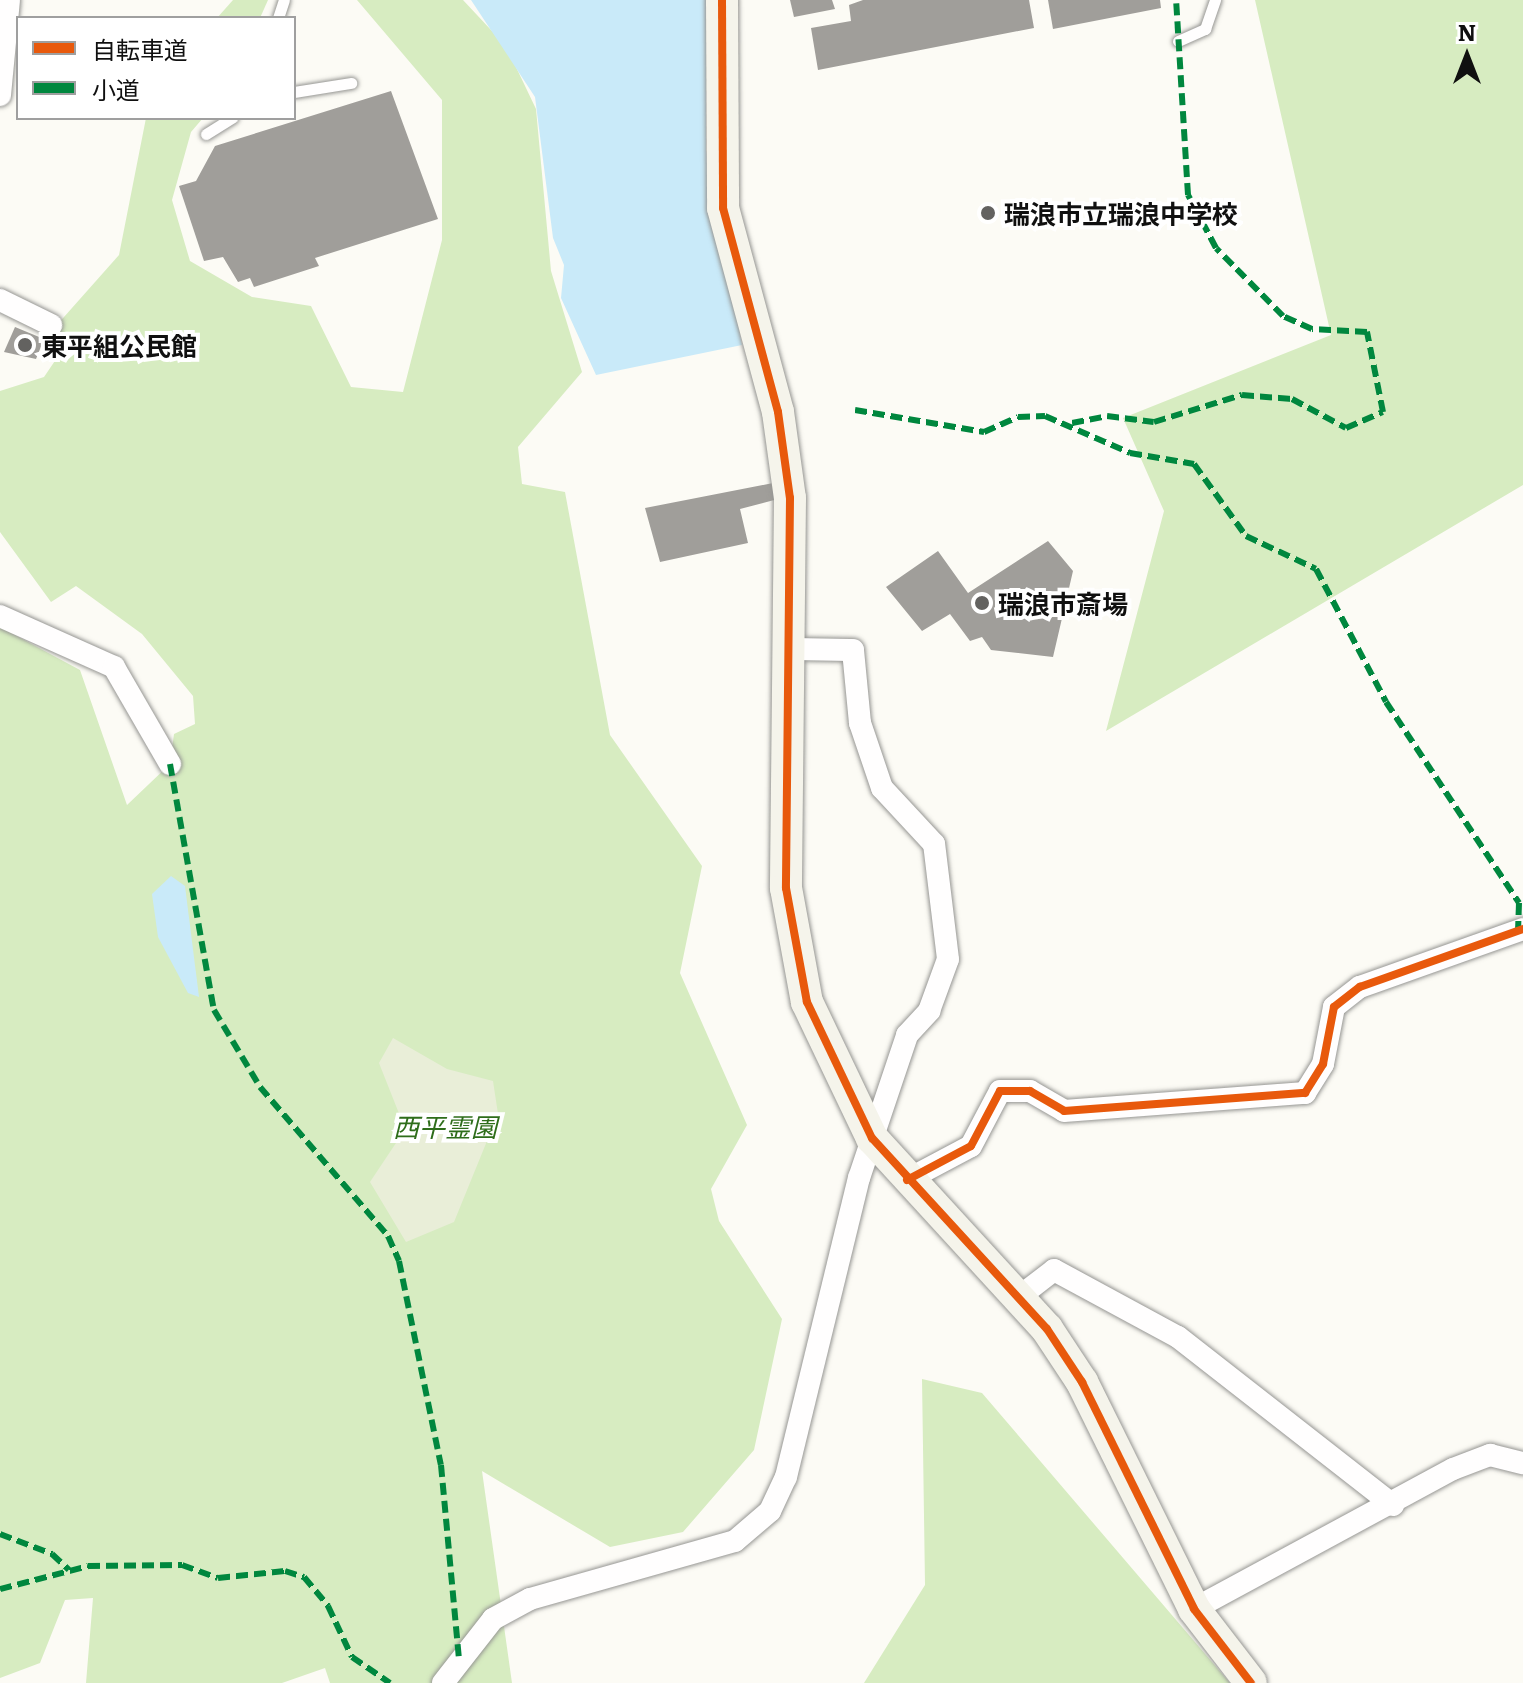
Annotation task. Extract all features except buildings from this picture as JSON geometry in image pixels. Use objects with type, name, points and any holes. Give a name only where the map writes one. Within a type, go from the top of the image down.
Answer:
[{"type":"street","points":[[0,95],[9,0]]},
{"type":"street","points":[[722,0],[723,208],[778,412],[790,498],[790,917],[807,1002],[872,1138],[907,1180],[1019,1297],[1104,1419],[1194,1609],[1251,1683]]},
{"type":"street","points":[[0,300],[51,325]]},
{"type":"street","points":[[0,616],[114,667],[170,764]]},
{"type":"street","points":[[443,1683],[493,1619],[530,1599],[690,1560],[735,1541],[770,1511],[786,1477],[872,1138],[907,1035],[929,1011],[948,959],[944,894],[934,844],[882,788],[860,723],[853,650],[791,649]]},
{"type":"street","points":[[907,1180],[971,1146],[1000,1091],[1030,1091],[1064,1111],[1305,1093],[1323,1064],[1334,1007],[1360,987],[1523,929]]},
{"type":"street","points":[[1019,1297],[1054,1270],[1178,1337],[1393,1505]]},
{"type":"street","points":[[1194,1609],[1490,1455],[1523,1463]]},
{"type":"lane","points":[[1178,41],[1205,29],[1215,0]]},
{"type":"lane","points":[[296,92],[351,83]]},
{"type":"lane","points":[[206,134],[229,120]]},
{"type":"green space","points":[[233,0],[268,0],[261,16],[219,16]]},
{"type":"green space","points":[[357,0],[463,0],[506,46],[536,109],[551,271],[582,372],[518,447],[522,484],[565,492],[610,735],[702,866],[680,973],[747,1125],[711,1189],[719,1221],[782,1319],[754,1450],[683,1532],[610,1547],[482,1471],[512,1683],[330,1683],[325,1668],[282,1683],[86,1683],[93,1598],[65,1600],[40,1663],[0,1678],[0,627],[80,670],[127,805],[170,764],[174,734],[195,724],[193,696],[142,634],[76,586],[51,602],[0,532],[0,391],[44,377],[65,346],[56,326],[119,255],[146,120],[201,120],[191,132],[172,200],[190,261],[252,297],[311,306],[351,387],[403,392],[442,240],[442,100]]},
{"type":"green space","points":[[1255,0],[1523,0],[1523,485],[1106,731],[1164,511],[1123,418],[1331,335]]},
{"type":"green space","name":"西平霊園","points":[[393,1038],[447,1069],[493,1081],[498,1114],[454,1222],[406,1242],[370,1182],[398,1140],[400,1116],[379,1063]]},
{"type":"green space","points":[[922,1379],[982,1393],[1230,1683],[864,1683],[925,1585]]},
{"type":"water","points":[[471,0],[707,0],[706,151],[742,345],[596,375],[561,298],[564,265],[553,238],[535,97]]},
{"type":"water","points":[[171,876],[185,886],[199,997],[188,993],[158,937],[152,894]]},
{"type":"marked path","points":[[1072,423],[1107,416],[1154,422],[1242,395],[1292,399],[1346,428],[1383,412],[1367,332],[1312,329],[1283,316],[1216,248],[1188,195],[1176,0]]},
{"type":"marked path","points":[[855,410],[984,432],[1018,417],[1045,416],[1130,453],[1194,464],[1246,536],[1316,569],[1386,702],[1519,903],[1518,930]]},
{"type":"marked path","points":[[170,764],[214,1010],[260,1087],[388,1236],[399,1261],[441,1465],[459,1659]]},
{"type":"marked path","points":[[0,1534],[52,1554],[69,1570]]},
{"type":"marked path","points":[[0,1589],[88,1566],[182,1565],[218,1578],[285,1571],[304,1577],[328,1606],[352,1657],[390,1683]]},
{"type":"cycle path","points":[[722,0],[723,208],[778,412],[790,498],[786,888],[807,1002],[872,1138],[1047,1329],[1082,1382],[1194,1609],[1251,1683]]},
{"type":"cycle path","points":[[907,1180],[971,1146],[1000,1091],[1030,1091],[1064,1111],[1305,1093],[1323,1064],[1334,1007],[1360,987],[1523,929]]},
{"type":"place","name":"瑞浪市立瑞浪中学校","points":[[988,213]]},
{"type":"place","name":"東平組公民館","points":[[25,345]]},
{"type":"place","name":"瑞浪市斎場","points":[[982,603]]}]
